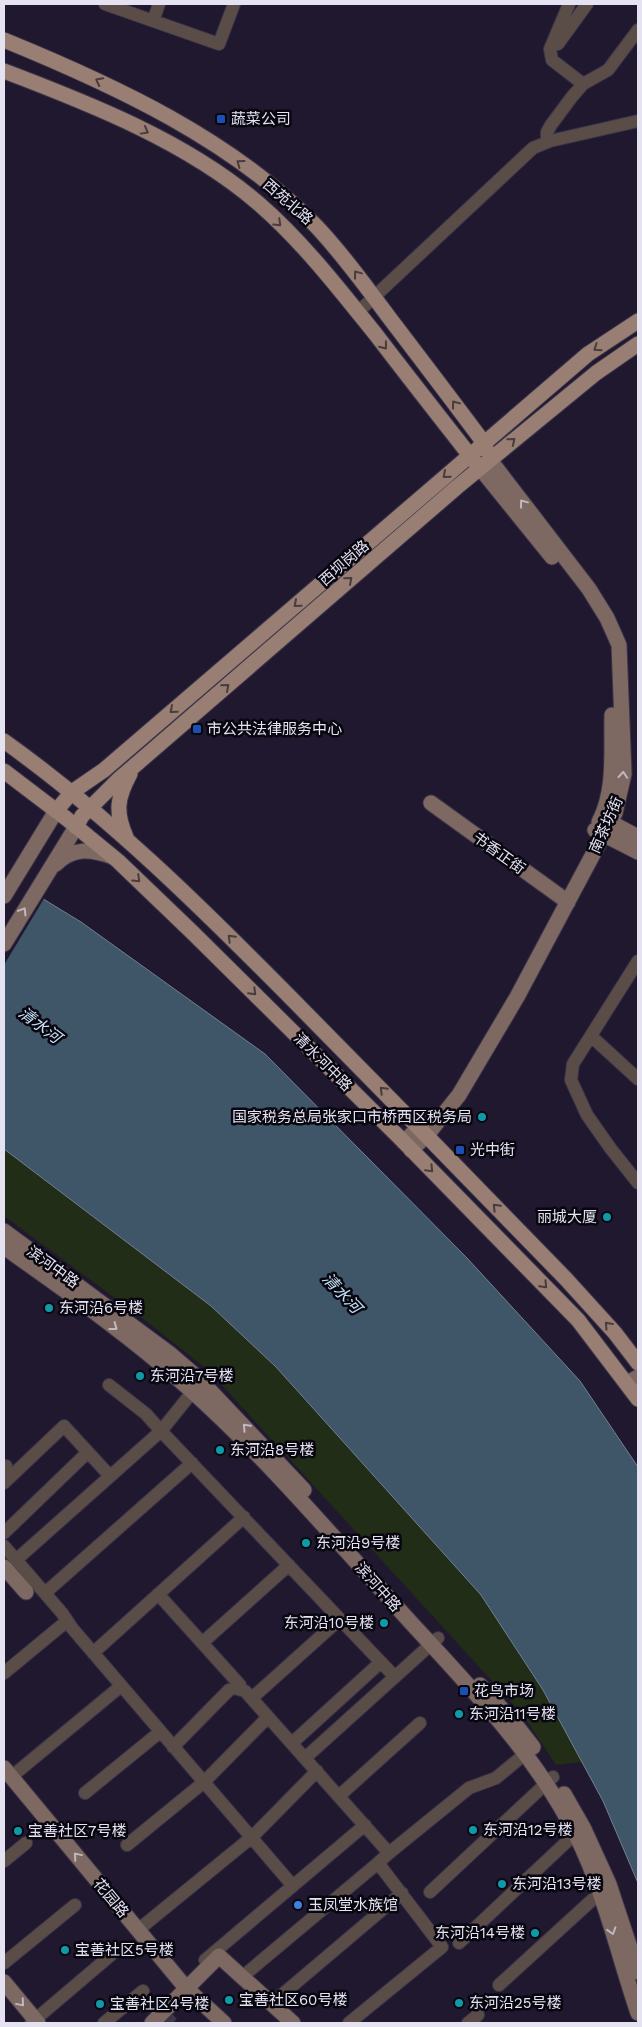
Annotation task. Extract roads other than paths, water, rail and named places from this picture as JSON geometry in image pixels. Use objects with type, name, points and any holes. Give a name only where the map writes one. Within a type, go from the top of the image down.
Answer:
[{"type":"main road","name":"西苑北路","points":[[4,40],[76,69],[171,117],[228,154],[277,191],[316,227],[350,265],[484,443],[485,464]]},
{"type":"main road","name":"西苑北路","points":[[4,71],[87,102],[134,125],[219,174],[258,203],[330,276],[470,455],[485,464]]},
{"type":"main road","name":"西坝岗路","points":[[74,810],[104,770],[588,354],[638,321]]},
{"type":"main road","name":"西坝岗路","points":[[74,810],[135,766],[485,464],[596,372],[638,344]]},
{"type":"main road","name":"清水河中路","points":[[4,741],[48,772],[74,810],[113,857],[193,933],[408,1146],[578,1320],[633,1380],[638,1397]]},
{"type":"main road","points":[[127,838],[121,826],[118,804],[121,793],[135,766]]},
{"type":"main road","points":[[48,772],[68,780],[83,778],[104,770]]},
{"type":"main road","name":"清水河中路","points":[[4,771],[32,792],[74,810],[127,838],[226,932],[423,1131],[566,1278],[616,1333],[638,1363]]},
{"type":"street","points":[[105,4],[219,44],[234,4]]},
{"type":"street","points":[[153,21],[159,4]]},
{"type":"street","points":[[569,4],[550,49],[552,60],[583,84]]},
{"type":"street","points":[[551,54],[587,4]]},
{"type":"street","points":[[547,142],[547,132],[550,125],[583,84],[608,70],[638,30]]},
{"type":"street","points":[[358,312],[533,148],[547,142],[638,121]]},
{"type":"street","name":"南茶坊街","points":[[408,1146],[459,1095],[517,997],[564,900],[603,826],[610,787],[613,698],[609,646],[601,624],[485,464]]},
{"type":"street","points":[[32,792],[41,804],[43,812],[42,834]]},
{"type":"street","name":"书香正街","points":[[431,803],[564,900]]},
{"type":"street","points":[[4,896],[42,834],[74,810]]},
{"type":"street","points":[[4,944],[44,877],[74,810]]},
{"type":"street","points":[[603,826],[638,837]]},
{"type":"street","points":[[603,826],[638,852]]},
{"type":"street","points":[[44,877],[63,857],[74,852],[88,850],[113,857]]},
{"type":"street","points":[[638,962],[573,1064],[571,1080],[587,1115],[638,1183]]},
{"type":"street","points":[[591,1036],[638,1079]]},
{"type":"street","name":"滨河中路","points":[[4,1236],[140,1347],[197,1387],[289,1488],[435,1642],[529,1751],[550,1780],[580,1832],[638,1972]]},
{"type":"street","points":[[109,1385],[146,1414],[395,1677]]},
{"type":"street","points":[[10,1563],[161,1431],[197,1387]]},
{"type":"street","points":[[4,1483],[64,1426],[110,1476]]},
{"type":"street","points":[[4,1533],[88,1452]]},
{"type":"street","points":[[45,1593],[192,1463]]},
{"type":"street","points":[[93,1653],[244,1517]]},
{"type":"street","points":[[4,1546],[10,1563],[26,1592]]},
{"type":"street","points":[[10,1563],[45,1593],[93,1653],[293,1886]]},
{"type":"street","points":[[202,1643],[289,1565]]},
{"type":"street","points":[[158,1594],[240,1685],[240,1689],[252,1698],[390,1853]]},
{"type":"street","points":[[252,1698],[340,1619]]},
{"type":"street","points":[[4,1673],[67,1621]]},
{"type":"street","points":[[305,1758],[435,1642]]},
{"type":"street","points":[[292,1743],[381,1662]]},
{"type":"street","points":[[7,1772],[121,1686]]},
{"type":"street","points":[[173,1747],[229,1690],[240,1689]]},
{"type":"street","points":[[127,1845],[204,1782],[268,1717]]},
{"type":"street","points":[[339,1796],[420,1723]]},
{"type":"street","points":[[85,1794],[160,1732]]},
{"type":"street","points":[[242,1977],[469,1788],[496,1778],[529,1751]]},
{"type":"street","points":[[138,1930],[252,1837],[317,1771]]},
{"type":"street","name":"花园路","points":[[7,1772],[186,1988],[224,2023]]},
{"type":"street","points":[[430,1892],[550,1780]]},
{"type":"street","points":[[159,2017],[212,1958],[365,1825]]},
{"type":"street","points":[[459,1943],[580,1832]]},
{"type":"street","points":[[4,1861],[26,1843]]},
{"type":"street","points":[[349,2023],[442,1947],[378,1863]]},
{"type":"street","points":[[271,2004],[402,1893]]},
{"type":"street","points":[[499,1985],[592,1900],[607,1895]]},
{"type":"street","name":"滨河中路","points":[[607,1895],[638,2013]]},
{"type":"street","points":[[4,1963],[75,1905]]},
{"type":"street","points":[[4,1982],[35,2022],[111,1956]]},
{"type":"street","points":[[212,1958],[242,1977],[293,2023]]},
{"type":"street","points":[[104,2023],[143,1991]]},
{"type":"street","points":[[468,2023],[478,2015]]},
{"type":"water","name":"清水河","points":[[4,875],[81,922],[265,1054],[467,1258],[580,1381],[638,1467],[638,1883],[603,1801],[543,1690],[481,1595],[276,1367],[211,1306],[4,1149]]},
{"type":"tunnel","points":[[164,2015],[173,2023]]},
{"type":"place","name":"蔬菜公司","points":[[221,119]]},
{"type":"place","name":"市公共法律服务中心","points":[[197,729]]},
{"type":"place","name":"国家税务总局张家口市桥西区税务局","points":[[482,1117]]},
{"type":"place","name":"光中街","points":[[460,1150]]},
{"type":"place","name":"丽城大厦","points":[[607,1217]]},
{"type":"place","name":"东河沿6号楼","points":[[49,1308]]},
{"type":"place","name":"东河沿7号楼","points":[[140,1376]]},
{"type":"place","name":"东河沿8号楼","points":[[220,1450]]},
{"type":"place","name":"东河沿9号楼","points":[[306,1543]]},
{"type":"place","name":"东河沿10号楼","points":[[384,1623]]},
{"type":"place","name":"花鸟市场","points":[[464,1691]]},
{"type":"place","name":"东河沿11号楼","points":[[459,1714]]},
{"type":"place","name":"东河沿12号楼","points":[[473,1830]]},
{"type":"place","name":"宝善社区7号楼","points":[[18,1831]]},
{"type":"place","name":"东河沿13号楼","points":[[502,1884]]},
{"type":"place","name":"玉凤堂水族馆","points":[[298,1905]]},
{"type":"place","name":"东河沿14号楼","points":[[535,1933]]},
{"type":"place","name":"宝善社区5号楼","points":[[65,1950]]},
{"type":"place","name":"宝善社区60号楼","points":[[229,2000]]},
{"type":"place","name":"东河沿25号楼","points":[[459,2003]]},
{"type":"place","name":"宝善社区4号楼","points":[[100,2004]]}]
